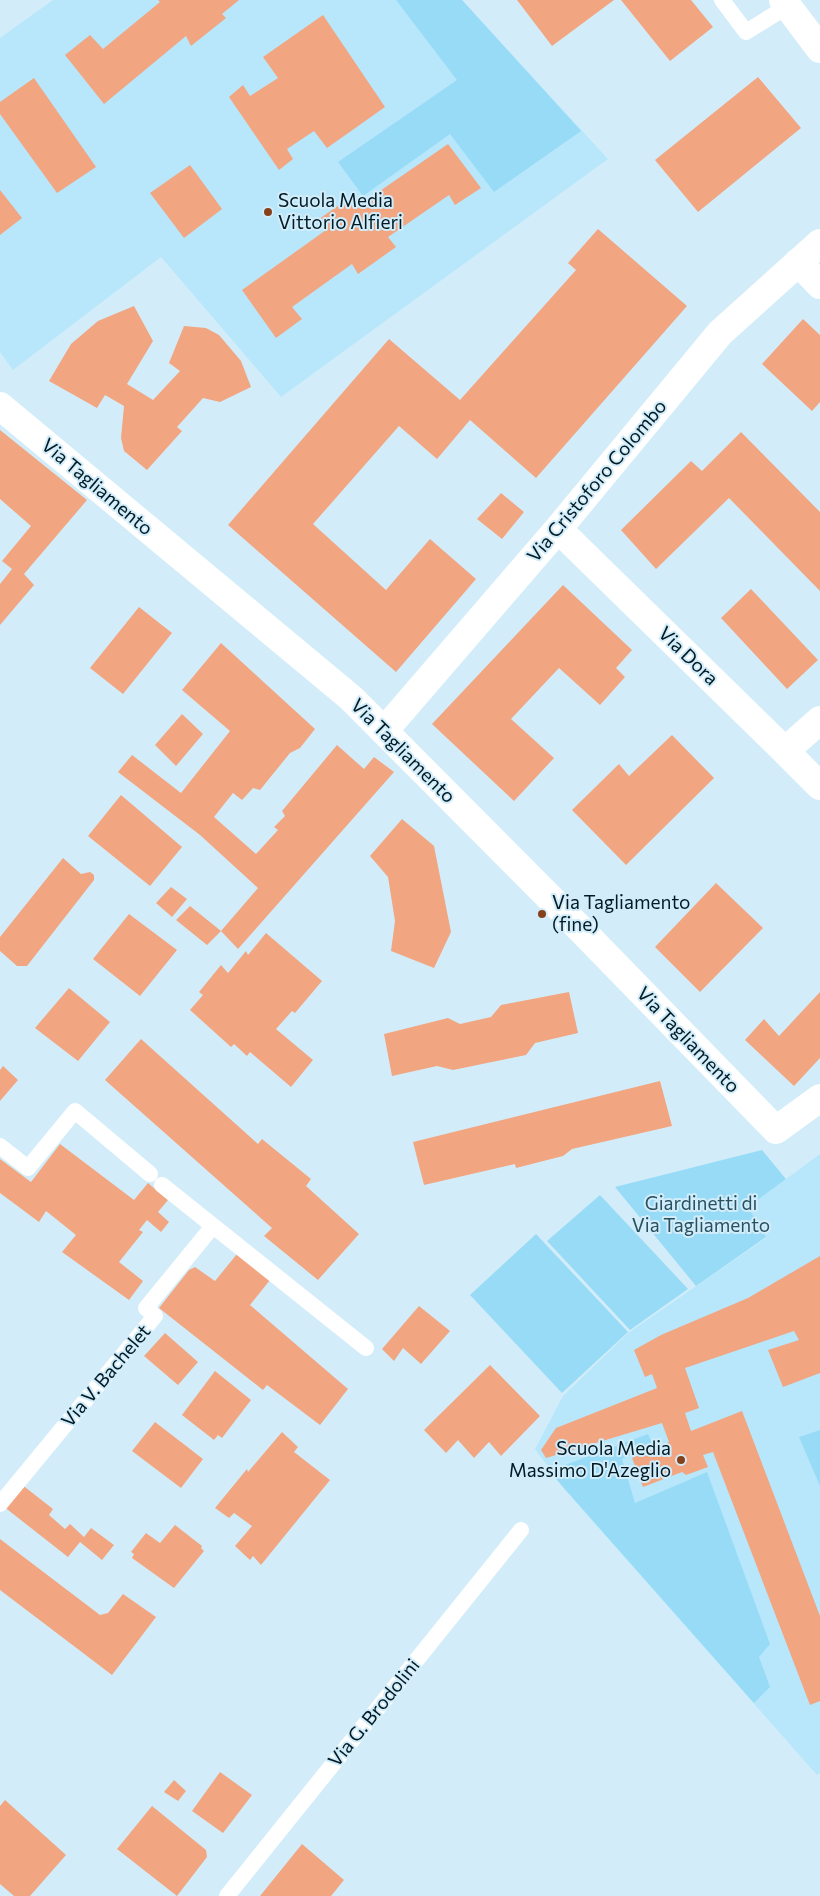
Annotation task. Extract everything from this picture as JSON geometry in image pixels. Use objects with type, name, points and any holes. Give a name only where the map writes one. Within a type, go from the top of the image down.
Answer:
[{"type":"street","points":[[786,3],[820,49]]},
{"type":"street","name":"Via Cristoforo Colombo","points":[[384,731],[558,529],[720,333],[820,243]]},
{"type":"street","points":[[798,262],[820,285]]},
{"type":"street","name":"Via Tagliamento","points":[[0,406],[351,698],[776,1130],[820,1098]]},
{"type":"street","name":"Via Dora","points":[[558,529],[820,786]]},
{"type":"street","points":[[785,751],[820,720]]},
{"type":"lane","points":[[722,0],[746,32],[786,3]]},
{"type":"lane","points":[[0,1146],[28,1168],[75,1111],[213,1226],[366,1348]]},
{"type":"lane","name":"Via V. Bachelet","points":[[0,1504],[155,1316],[146,1308],[213,1226]]},
{"type":"lane","name":"Via G. Brodolini","points":[[227,1896],[521,1530]]},
{"type":"shaded area","name":"Scuola Media Vittorio Alfieri","points":[[53,0],[462,0],[608,159],[281,397],[161,257],[13,370],[0,352],[0,38]]},
{"type":"shaded area","name":"Scuola Media Massimo D'Azeglio","points":[[820,1154],[820,1773],[817,1775],[565,1490],[535,1449],[563,1396],[628,1333],[766,1238],[748,1207]]},
{"type":"green space","points":[[396,0],[462,0],[581,131],[494,192],[450,134],[363,196],[338,162],[457,80]]},
{"type":"green space","name":"Giardinetti di Via Tagliamento","points":[[762,1150],[786,1179],[748,1207],[766,1237],[696,1286],[615,1187]]},
{"type":"green space","points":[[600,1195],[688,1289],[630,1330],[547,1241]]},
{"type":"green space","points":[[536,1234],[628,1332],[562,1393],[470,1295]]},
{"type":"green space","points":[[820,1430],[820,1486],[799,1437]]},
{"type":"green space","points":[[648,1434],[653,1444],[622,1459],[635,1503],[707,1472],[770,1644],[759,1657],[770,1687],[754,1703],[549,1471]]},
{"type":"building","points":[[158,0],[239,0],[222,14],[226,18],[191,46],[186,36],[104,104],[65,55],[90,35],[103,49],[160,2]]},
{"type":"building","points":[[517,0],[614,0],[552,46]]},
{"type":"building","points":[[621,0],[691,0],[713,27],[670,61]]},
{"type":"building","points":[[323,15],[385,107],[327,148],[314,131],[287,149],[293,159],[279,170],[229,97],[243,85],[250,96],[278,78],[263,57]]},
{"type":"building","points":[[758,77],[801,128],[698,212],[655,160]]},
{"type":"building","points":[[34,78],[96,167],[57,193],[0,114],[0,102]]},
{"type":"building","points":[[448,144],[481,188],[455,205],[449,195],[388,237],[396,247],[358,274],[352,264],[292,307],[302,319],[276,338],[242,290],[326,230],[319,219],[355,194],[361,204]]},
{"type":"building","points":[[190,165],[222,209],[184,238],[150,193]]},
{"type":"building","points":[[0,190],[22,218],[0,235]]},
{"type":"building","points":[[598,229],[687,306],[536,478],[470,420],[437,459],[399,426],[313,524],[386,590],[430,539],[476,579],[396,672],[228,525],[389,339],[460,400],[576,270],[568,263]]},
{"type":"building","points":[[134,306],[153,341],[127,384],[153,400],[180,371],[169,363],[184,326],[206,328],[219,335],[241,361],[251,387],[220,402],[203,398],[177,427],[182,431],[147,470],[124,451],[121,438],[124,406],[105,395],[97,408],[49,381],[71,344],[98,321]]},
{"type":"building","points":[[803,319],[820,335],[820,402],[812,411],[762,364]]},
{"type":"building","points":[[0,430],[87,500],[24,574],[34,585],[0,625],[0,584],[12,569],[2,561],[31,526],[0,499]]},
{"type":"building","points":[[741,432],[820,512],[820,591],[729,498],[656,569],[621,530],[691,461],[702,471]]},
{"type":"building","points":[[501,493],[524,512],[502,539],[477,519]]},
{"type":"building","points":[[563,585],[632,650],[616,668],[625,677],[600,705],[559,668],[511,719],[554,758],[514,801],[432,724]]},
{"type":"building","points":[[751,589],[818,660],[787,689],[721,618]]},
{"type":"building","points":[[139,607],[172,633],[123,694],[90,668]]},
{"type":"building","points":[[221,643],[315,729],[300,748],[290,753],[260,790],[253,788],[242,800],[233,793],[214,817],[256,854],[278,830],[274,827],[285,816],[282,811],[337,745],[364,769],[374,757],[394,772],[238,949],[221,931],[258,888],[200,835],[118,772],[132,755],[181,793],[230,731],[182,690]]},
{"type":"building","points":[[182,714],[203,734],[176,766],[155,745]]},
{"type":"building","points":[[672,735],[714,778],[626,865],[572,810],[619,764],[629,776]]},
{"type":"building","points":[[121,795],[182,847],[150,886],[88,836]]},
{"type":"building","points":[[402,819],[434,846],[451,932],[434,968],[391,951],[395,921],[388,877],[370,856]]},
{"type":"building","points":[[63,858],[81,874],[90,872],[94,875],[94,880],[27,966],[17,966],[0,951],[0,937]]},
{"type":"building","points":[[716,883],[763,928],[700,992],[655,947]]},
{"type":"building","points":[[171,887],[187,899],[172,917],[156,903]]},
{"type":"building","points":[[190,906],[221,931],[207,945],[176,920]]},
{"type":"building","points":[[129,914],[177,950],[140,996],[93,959]]},
{"type":"building","points":[[266,933],[322,981],[295,1013],[292,1011],[276,1029],[313,1060],[291,1087],[250,1052],[247,1056],[234,1044],[231,1047],[190,1010],[203,995],[199,992],[221,965],[228,973],[246,951],[248,955]]},
{"type":"building","points":[[69,988],[110,1022],[78,1061],[35,1028]]},
{"type":"building","points":[[569,992],[578,1033],[535,1043],[526,1055],[453,1070],[437,1066],[392,1076],[384,1034],[448,1018],[460,1024],[491,1017],[501,1005]]},
{"type":"building","points":[[820,992],[820,1058],[794,1086],[745,1040],[764,1019],[779,1036]]},
{"type":"building","points":[[141,1039],[258,1144],[262,1139],[311,1179],[306,1186],[359,1234],[318,1280],[264,1236],[272,1228],[105,1080]]},
{"type":"building","points":[[3,1066],[18,1080],[0,1101],[0,1070]]},
{"type":"building","points":[[660,1081],[672,1126],[572,1149],[563,1156],[516,1168],[515,1164],[424,1185],[413,1142]]},
{"type":"building","points":[[60,1144],[134,1200],[148,1183],[168,1200],[158,1212],[169,1222],[161,1232],[147,1220],[139,1230],[143,1232],[119,1262],[143,1281],[129,1300],[62,1252],[76,1235],[46,1211],[39,1222],[0,1193],[0,1159],[31,1182]]},
{"type":"building","points":[[237,1254],[270,1280],[250,1305],[348,1389],[320,1425],[267,1385],[263,1390],[159,1308],[189,1270],[195,1267],[215,1281]]},
{"type":"building","points":[[820,1256],[820,1373],[783,1387],[768,1350],[799,1340],[794,1331],[685,1368],[699,1408],[685,1413],[691,1431],[742,1411],[820,1616],[820,1701],[810,1705],[713,1452],[703,1455],[708,1467],[686,1475],[682,1472],[643,1487],[632,1458],[669,1442],[662,1423],[546,1458],[541,1450],[556,1428],[657,1388],[652,1374],[645,1377],[634,1350],[661,1335],[748,1298]]},
{"type":"building","points":[[419,1306],[450,1331],[421,1364],[403,1348],[394,1361],[382,1349]]},
{"type":"building","points":[[165,1333],[198,1362],[178,1385],[144,1356]]},
{"type":"building","points":[[490,1365],[540,1416],[501,1456],[489,1442],[474,1458],[458,1440],[446,1453],[424,1430]]},
{"type":"building","points":[[215,1371],[251,1400],[222,1438],[218,1435],[214,1440],[182,1415]]},
{"type":"building","points":[[155,1422],[203,1459],[181,1488],[132,1451]]},
{"type":"building","points":[[282,1432],[298,1447],[294,1452],[330,1480],[261,1565],[253,1556],[250,1560],[235,1546],[252,1526],[234,1513],[229,1518],[215,1508],[247,1469],[248,1472]]},
{"type":"building","points":[[21,1484],[53,1509],[49,1515],[65,1529],[70,1524],[84,1537],[91,1528],[114,1545],[102,1560],[80,1542],[68,1557],[3,1506]]},
{"type":"building","points":[[175,1525],[202,1546],[201,1548],[204,1551],[174,1588],[132,1558],[134,1554],[131,1552],[146,1533],[160,1543]]},
{"type":"building","points":[[0,1539],[100,1615],[108,1613],[123,1594],[156,1617],[112,1675],[0,1590]]},
{"type":"building","points":[[220,1772],[252,1795],[223,1833],[192,1811]]},
{"type":"building","points":[[174,1780],[186,1791],[178,1801],[164,1792]]},
{"type":"building","points":[[5,1800],[66,1855],[30,1896],[14,1896],[0,1884],[0,1806]]},
{"type":"building","points":[[152,1806],[206,1850],[207,1857],[177,1896],[117,1849]]},
{"type":"building","points":[[302,1844],[344,1880],[331,1896],[260,1896]]},
{"type":"place","name":"Scuola Media Vittorio Alfieri","points":[[268,212]]},
{"type":"place","name":"Via Tagliamento (fine)","points":[[542,914]]},
{"type":"place","name":"Scuola Media Massimo D'Azeglio","points":[[681,1460]]}]
